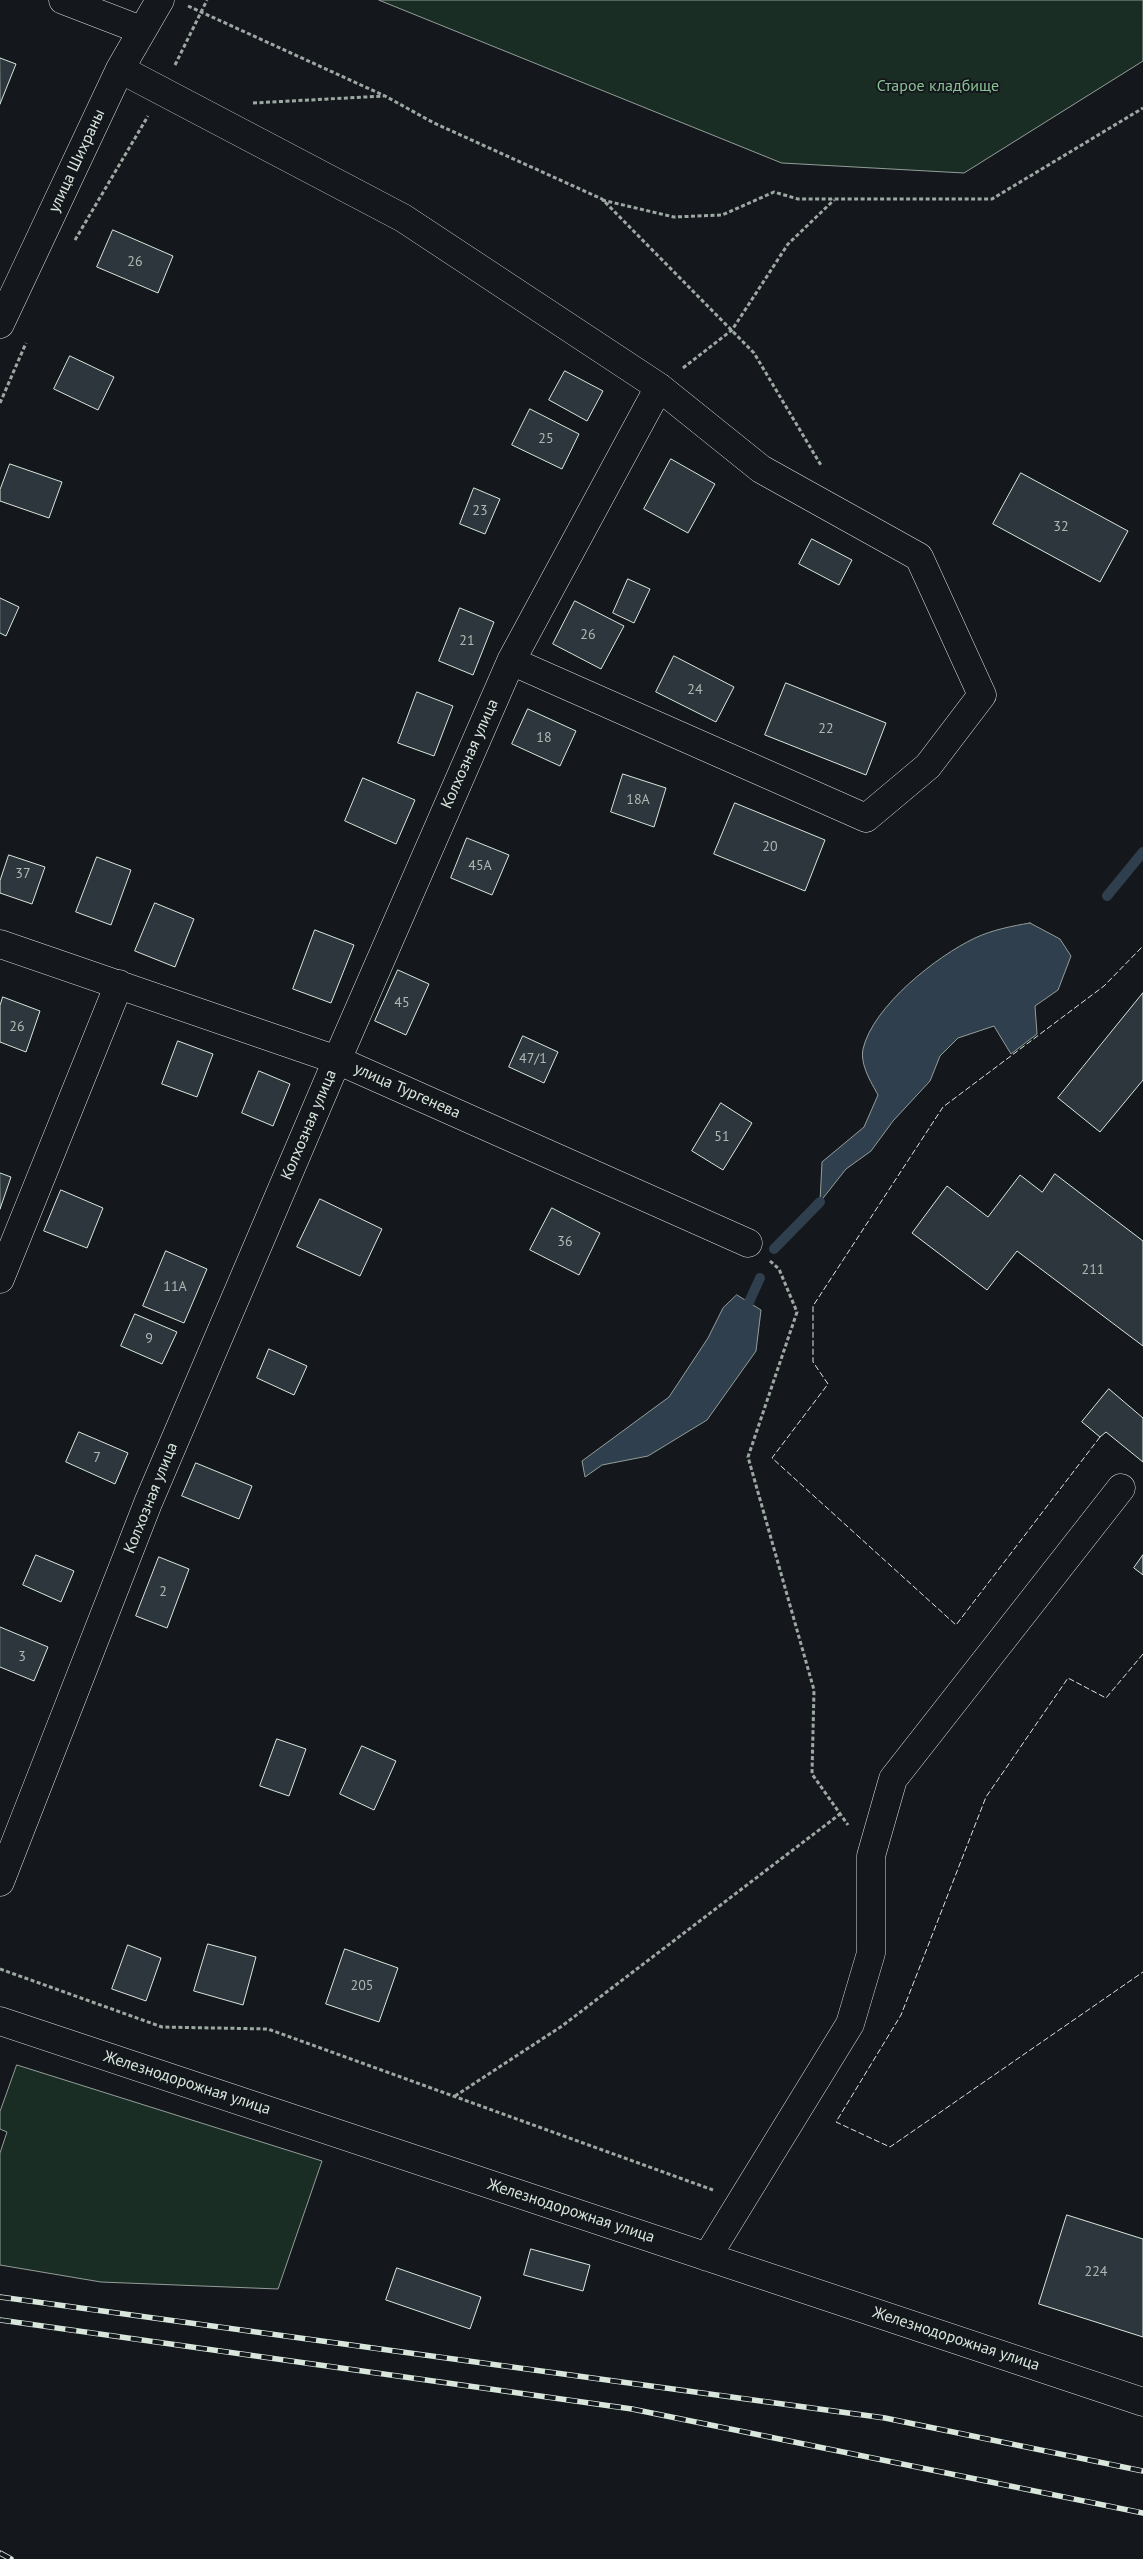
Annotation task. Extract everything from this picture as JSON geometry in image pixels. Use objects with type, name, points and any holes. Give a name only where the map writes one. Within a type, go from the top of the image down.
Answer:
[{"type":"street","points":[[63,0],[141,30]]},
{"type":"street","name":"улица Шихраны","points":[[0,324],[120,69],[160,0]]},
{"type":"street","points":[[120,69],[403,218],[659,387],[761,469],[919,557],[982,695],[928,766],[866,818],[511,661]]},
{"type":"street","name":"Колхозная улица","points":[[0,1882],[148,1503],[337,1060],[511,661],[659,387]]},
{"type":"street","name":"улица Тургенева","points":[[0,944],[337,1060],[748,1243]]},
{"type":"street","points":[[0,1279],[118,984]]},
{"type":"street","points":[[707,2257],[850,2024],[871,1953],[870,1856],[893,1778],[1121,1488]]},
{"type":"street","name":"Железнодорожная улица","points":[[0,2021],[1143,2402]]},
{"type":"path","points":[[72,246],[162,91],[207,0]]},
{"type":"path","points":[[186,6],[384,96],[434,123],[602,199],[674,217],[722,215],[774,192],[798,199],[992,200],[1143,108]]},
{"type":"path","points":[[248,104],[384,96]]},
{"type":"path","points":[[602,199],[754,352],[824,470]]},
{"type":"path","points":[[659,387],[732,330],[788,244],[835,200]]},
{"type":"path","points":[[0,403],[26,342]]},
{"type":"path","points":[[748,1243],[779,1269],[798,1312],[748,1457],[814,1690],[812,1774],[870,1856]]},
{"type":"path","points":[[455,2096],[562,2026],[840,1814]]},
{"type":"path","points":[[0,1969],[162,2027],[268,2029],[742,2200]]},
{"type":"green space","name":"Старое кладбище","points":[[379,0],[1143,0],[1143,61],[964,173],[782,163]]},
{"type":"green space","points":[[17,2065],[322,2161],[278,2289],[101,2282],[0,2265],[0,2153],[7,2132],[0,2129],[0,2112]]},
{"type":"water","points":[[1030,923],[1060,939],[1071,956],[1058,990],[1035,1006],[1037,1034],[1011,1054],[994,1026],[958,1038],[940,1056],[930,1081],[893,1121],[871,1151],[846,1169],[820,1202],[822,1162],[864,1127],[878,1095],[867,1073],[862,1055],[869,1033],[879,1016],[908,984],[960,946],[988,933]]},
{"type":"water","points":[[737,1295],[761,1310],[756,1351],[707,1420],[648,1456],[602,1465],[585,1477],[582,1461],[669,1397],[708,1338],[723,1308]]},
{"type":"building","points":[[0,58],[16,64],[0,104]]},
{"type":"building","points":[[113,230],[173,256],[158,293],[97,267]]},
{"type":"building","points":[[70,356],[114,377],[98,410],[54,389]]},
{"type":"building","points":[[565,371],[603,391],[587,421],[549,400]]},
{"type":"building","points":[[530,409],[579,434],[562,469],[512,445]]},
{"type":"building","points":[[671,459],[715,484],[688,533],[644,509]]},
{"type":"building","points":[[10,464],[62,482],[49,518],[0,501],[0,490]]},
{"type":"building","points":[[1021,473],[1128,531],[1100,582],[993,524]]},
{"type":"building","points":[[474,488],[500,499],[485,534],[460,524]]},
{"type":"building","points":[[812,539],[852,560],[839,585],[799,564]]},
{"type":"building","points":[[628,579],[650,589],[634,623],[613,613]]},
{"type":"building","points":[[0,598],[19,607],[6,636],[0,633]]},
{"type":"building","points":[[575,601],[624,626],[601,669],[553,644]]},
{"type":"building","points":[[460,608],[494,622],[473,675],[439,661]]},
{"type":"building","points":[[674,656],[734,687],[716,722],[656,692]]},
{"type":"building","points":[[786,683],[886,723],[866,775],[765,735]]},
{"type":"building","points":[[417,692],[453,706],[434,756],[398,743]]},
{"type":"building","points":[[528,709],[576,731],[560,766],[512,744]]},
{"type":"building","points":[[623,774],[666,788],[654,827],[611,812]]},
{"type":"building","points":[[363,778],[415,800],[396,844],[345,821]]},
{"type":"building","points":[[735,803],[825,840],[805,891],[714,854]]},
{"type":"building","points":[[467,838],[509,855],[492,895],[451,878]]},
{"type":"building","points":[[9,855],[45,867],[32,904],[0,893],[0,881]]},
{"type":"building","points":[[97,857],[131,870],[111,925],[76,912]]},
{"type":"building","points":[[155,903],[194,919],[175,967],[135,951]]},
{"type":"building","points":[[315,930],[354,945],[331,1003],[293,989]]},
{"type":"building","points":[[398,970],[429,984],[406,1035],[375,1021]]},
{"type":"building","points":[[1143,993],[1143,1080],[1100,1132],[1058,1098]]},
{"type":"building","points":[[3,997],[40,1011],[26,1052],[0,1042],[0,1006]]},
{"type":"building","points":[[523,1036],[558,1052],[544,1083],[509,1067]]},
{"type":"building","points":[[178,1041],[213,1054],[197,1097],[162,1084]]},
{"type":"building","points":[[259,1071],[290,1084],[273,1126],[242,1113]]},
{"type":"building","points":[[721,1103],[752,1123],[723,1170],[692,1151]]},
{"type":"building","points":[[0,1173],[11,1177],[0,1209]]},
{"type":"building","points":[[1055,1174],[1143,1241],[1143,1346],[1017,1251],[987,1290],[912,1233],[947,1186],[988,1217],[1020,1175],[1042,1192]]},
{"type":"building","points":[[61,1190],[103,1208],[87,1248],[44,1231]]},
{"type":"building","points":[[320,1199],[382,1229],[360,1276],[297,1247]]},
{"type":"building","points":[[552,1208],[600,1233],[579,1275],[530,1250]]},
{"type":"building","points":[[166,1251],[207,1269],[184,1323],[143,1306]]},
{"type":"building","points":[[135,1314],[177,1332],[162,1364],[121,1346]]},
{"type":"building","points":[[269,1349],[307,1366],[294,1395],[257,1378]]},
{"type":"building","points":[[1109,1389],[1143,1418],[1143,1462],[1106,1432],[1100,1437],[1082,1422]]},
{"type":"building","points":[[79,1432],[128,1453],[115,1484],[66,1462]]},
{"type":"building","points":[[196,1463],[252,1486],[239,1519],[182,1496]]},
{"type":"building","points":[[36,1555],[74,1571],[61,1602],[23,1585]]},
{"type":"building","points":[[1143,1555],[1143,1575],[1134,1568]]},
{"type":"building","points":[[159,1557],[189,1569],[167,1628],[136,1616]]},
{"type":"building","points":[[0,1627],[48,1647],[34,1681],[0,1667]]},
{"type":"building","points":[[277,1739],[306,1749],[289,1796],[260,1786]]},
{"type":"building","points":[[362,1746],[396,1761],[374,1810],[340,1794]]},
{"type":"building","points":[[208,1944],[256,1957],[243,2005],[194,1991]]},
{"type":"building","points":[[128,1945],[161,1958],[146,2001],[112,1989]]},
{"type":"building","points":[[345,1949],[398,1968],[379,2022],[326,2004]]},
{"type":"building","points":[[1067,2215],[1143,2239],[1143,2337],[1039,2304]]},
{"type":"building","points":[[531,2249],[590,2265],[583,2291],[524,2275]]},
{"type":"building","points":[[397,2268],[481,2297],[470,2329],[386,2300]]},
{"type":"waterway","points":[[1107,896],[1143,852]]},
{"type":"waterway","points":[[774,1249],[820,1202]]},
{"type":"waterway","points":[[749,1302],[760,1278]]},
{"type":"railway","points":[[0,2297],[885,2418],[1143,2471]]},
{"type":"railway","points":[[0,2320],[632,2409],[1143,2513]]},
{"type":"railway","points":[[0,2553],[11,2559]]},
{"type":"fence","points":[[1100,1437],[956,1625],[772,1458],[828,1384],[813,1362],[813,1306],[943,1107],[1104,986],[1143,946]]},
{"type":"fence","points":[[1143,1654],[1106,1698],[1068,1678],[986,1797],[901,2015],[836,2122],[890,2147],[1143,1972]]}]
